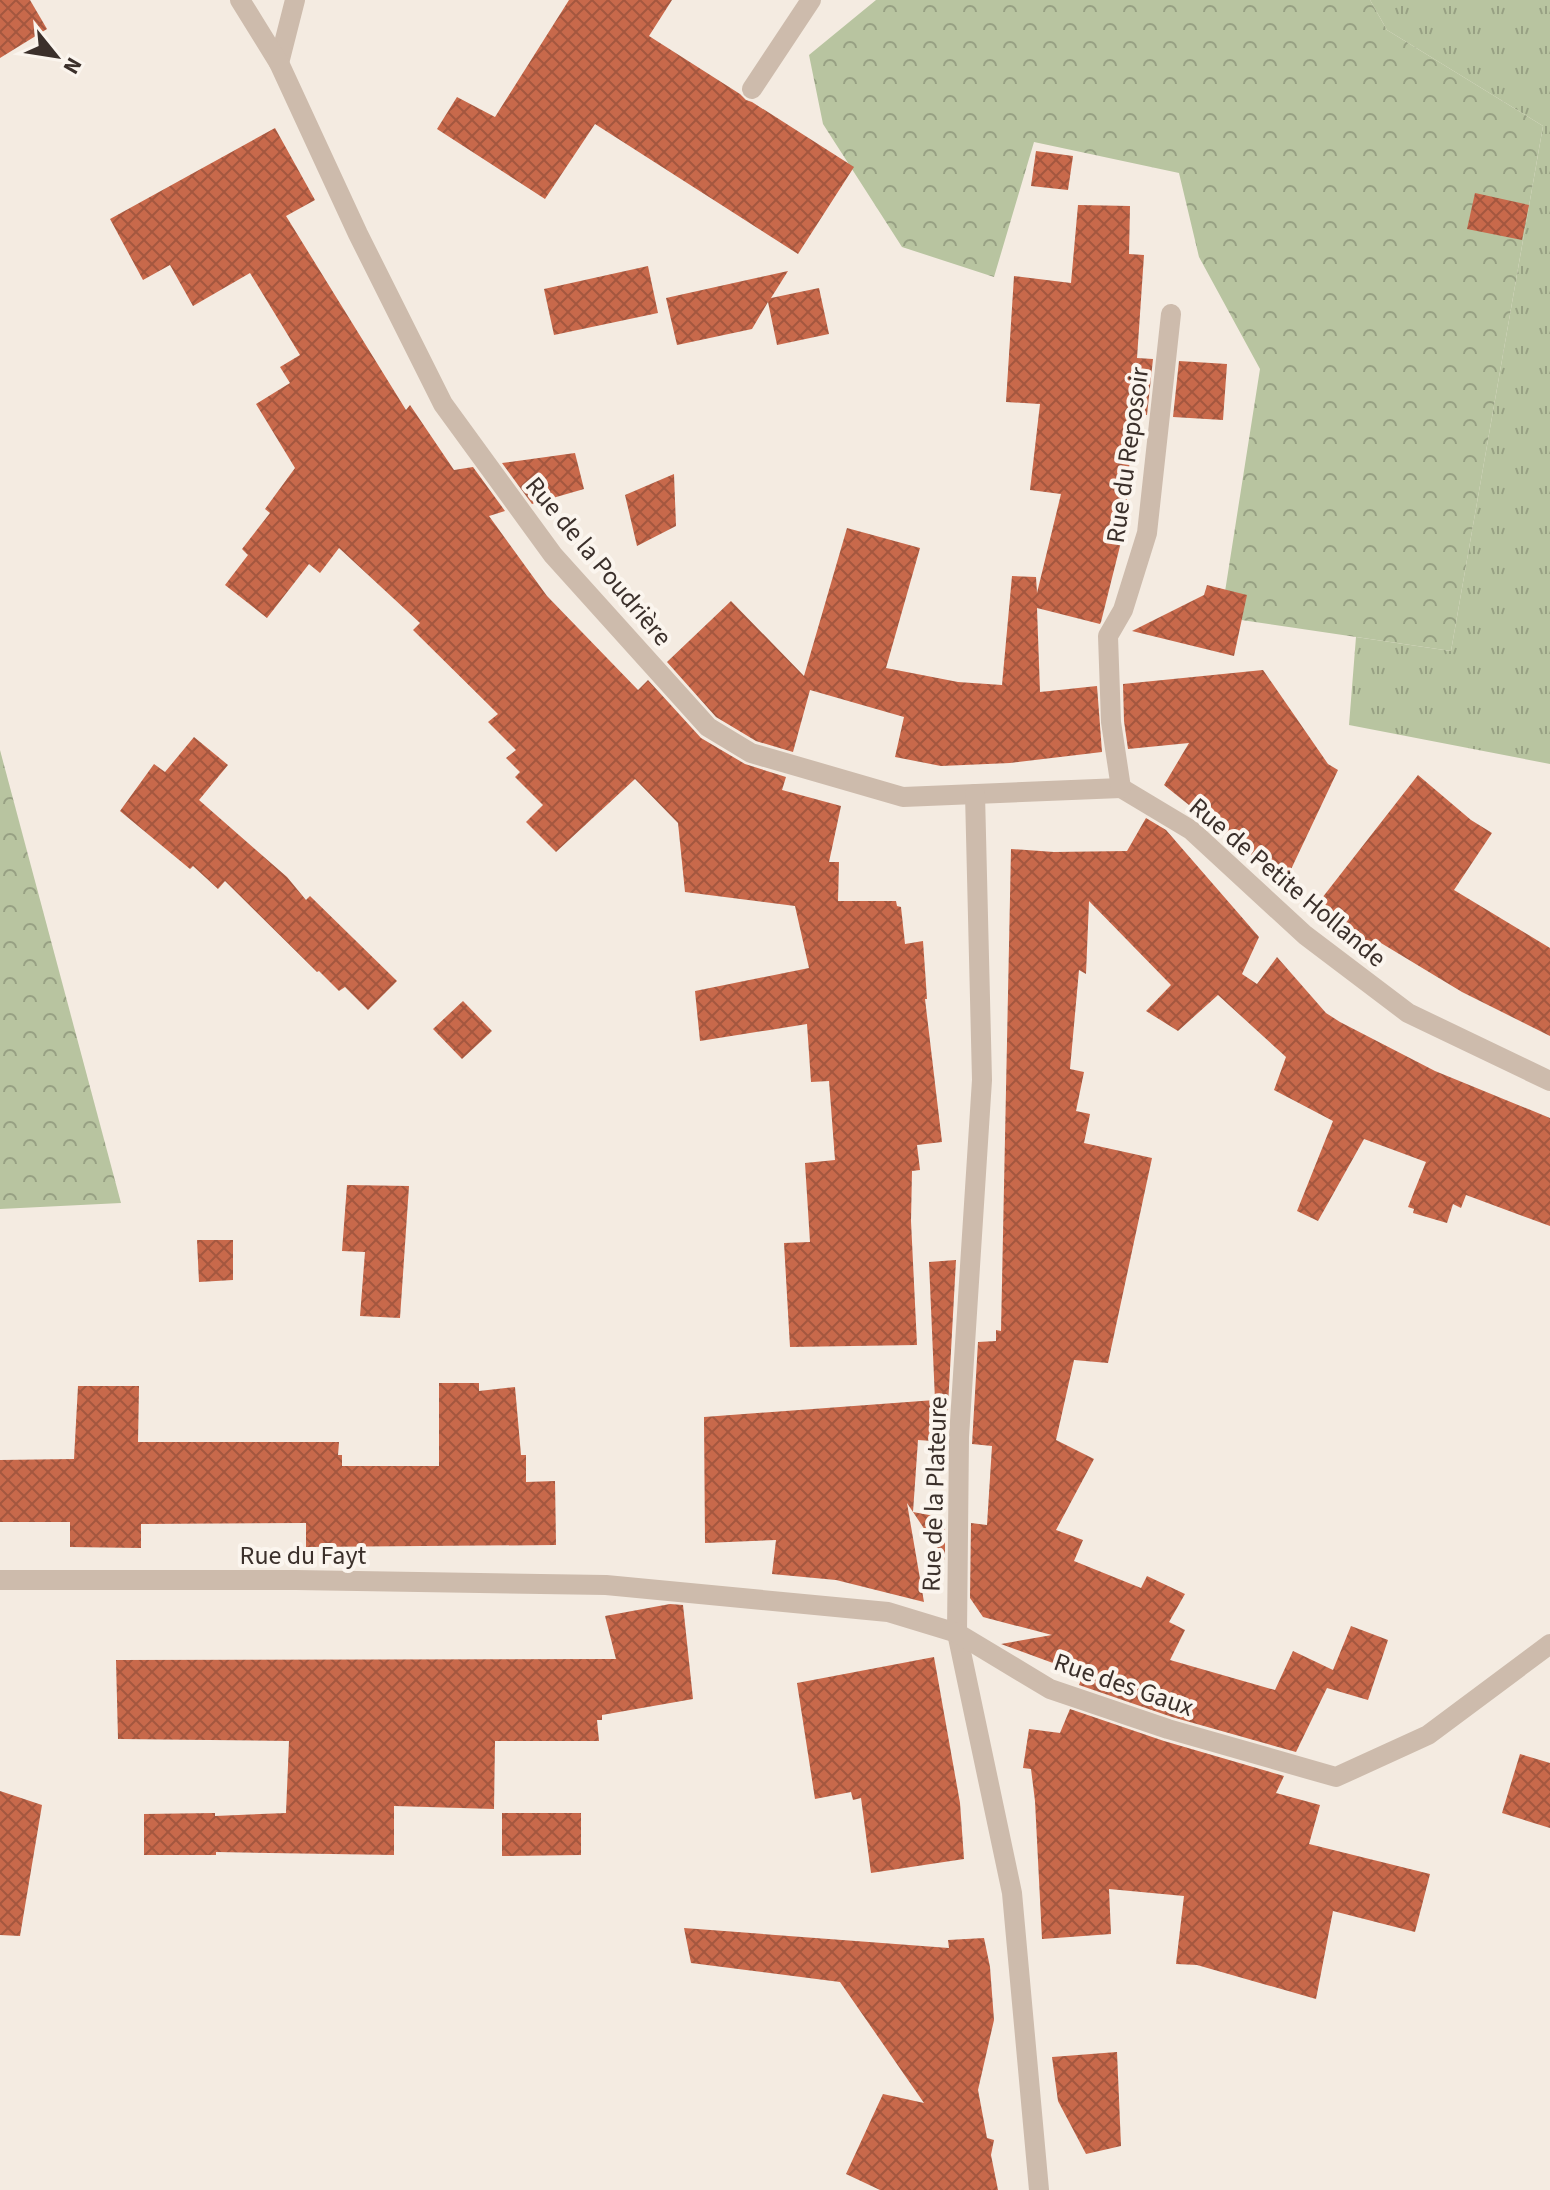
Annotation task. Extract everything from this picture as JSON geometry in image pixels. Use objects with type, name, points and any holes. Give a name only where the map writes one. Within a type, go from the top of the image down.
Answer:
[{"type":"street","name":"Rue de la Poudrière","points":[[240,0],[279,63],[358,234],[443,404],[553,555],[708,727],[751,753],[903,797],[1121,788]]},
{"type":"street","points":[[279,63],[295,0]]},
{"type":"street","points":[[752,89],[811,0]]},
{"type":"street","name":"Rue du Reposoir","points":[[1121,788],[1111,722],[1108,636],[1123,610],[1147,533],[1171,314]]},
{"type":"street","name":"Rue de Petite Hollande","points":[[1121,788],[1191,830],[1305,935],[1408,1013],[1550,1081]]},
{"type":"street","name":"Rue de la Plateure","points":[[975,794],[982,1080],[959,1437],[957,1633],[1012,1893],[1039,2190]]},
{"type":"street","name":"Rue du Fayt","points":[[0,1580],[296,1580],[606,1585]]},
{"type":"street","name":"Rue des Gaux","points":[[606,1585],[888,1612],[957,1633],[1050,1689],[1168,1729],[1336,1777],[1428,1735],[1550,1644]]},
{"type":"green space","points":[[876,0],[1370,0],[1387,30],[1543,126],[1451,651],[1221,617],[1260,369],[1199,257],[1179,173],[1034,142],[994,277],[902,247],[823,124],[809,55]]},
{"type":"green space","points":[[1370,0],[1550,0],[1550,764],[1349,725],[1356,637],[1451,651],[1543,126],[1387,30]]},
{"type":"green space","points":[[0,750],[121,1203],[0,1209]]},
{"type":"building","points":[[0,0],[30,0],[47,29],[0,58]]},
{"type":"building","points":[[569,0],[672,0],[649,36],[854,167],[798,254],[595,124],[545,199],[437,129],[457,97],[495,117]]},
{"type":"building","points":[[275,128],[315,200],[286,216],[406,410],[410,405],[454,470],[473,467],[505,511],[489,516],[547,596],[638,690],[648,680],[701,738],[745,764],[786,777],[782,790],[841,806],[829,862],[839,862],[838,901],[896,901],[897,906],[901,907],[905,944],[923,941],[925,999],[942,1142],[917,1145],[920,1170],[912,1171],[911,1221],[917,1345],[790,1347],[784,1243],[810,1242],[805,1163],[835,1160],[829,1081],[811,1082],[807,1024],[700,1041],[695,991],[809,968],[795,906],[685,892],[678,823],[635,779],[556,852],[526,822],[543,805],[515,777],[520,772],[506,758],[516,750],[488,722],[498,714],[413,630],[420,623],[339,548],[320,573],[309,564],[267,618],[225,585],[248,555],[242,549],[270,513],[265,509],[295,468],[256,404],[290,383],[280,367],[300,355],[250,273],[193,306],[170,265],[143,280],[110,219]]},
{"type":"building","points":[[1036,151],[1073,156],[1068,190],[1031,186]]},
{"type":"building","points":[[1475,193],[1529,205],[1522,240],[1467,229]]},
{"type":"building","points":[[1078,205],[1130,206],[1129,254],[1144,255],[1137,358],[1153,359],[1147,415],[1133,414],[1125,526],[1101,622],[1037,608],[1040,692],[1097,686],[1102,752],[1010,763],[941,766],[895,757],[904,717],[810,690],[793,752],[756,741],[716,717],[667,662],[731,601],[804,676],[847,528],[920,548],[886,668],[958,682],[1002,685],[1012,576],[1036,577],[1037,593],[1061,494],[1030,490],[1040,404],[1006,402],[1014,276],[1071,283]]},
{"type":"building","points":[[648,266],[658,313],[554,335],[544,289]]},
{"type":"building","points":[[788,271],[771,298],[819,288],[829,334],[777,345],[768,302],[752,329],[677,345],[666,298]]},
{"type":"building","points":[[1179,361],[1227,364],[1223,420],[1173,417]]},
{"type":"building","points":[[575,453],[584,489],[532,504],[502,463]]},
{"type":"building","points":[[674,474],[676,526],[637,546],[625,495]]},
{"type":"building","points":[[1207,585],[1247,595],[1234,656],[1132,631],[1204,595]]},
{"type":"building","points":[[1263,670],[1328,764],[1338,770],[1285,882],[1164,785],[1189,743],[1128,749],[1124,721],[1123,684]]},
{"type":"building","points":[[194,737],[228,765],[199,800],[287,877],[306,900],[310,896],[397,981],[368,1010],[345,987],[339,991],[317,972],[225,881],[218,889],[193,866],[190,869],[120,811],[154,764],[165,772]]},
{"type":"building","points":[[1418,775],[1471,820],[1492,833],[1454,890],[1550,948],[1550,1036],[1462,992],[1376,940],[1368,949],[1315,907]]},
{"type":"building","points":[[1146,818],[1166,830],[1259,937],[1242,974],[1257,984],[1277,957],[1326,1013],[1340,1022],[1435,1071],[1550,1118],[1550,1226],[1466,1195],[1461,1208],[1453,1204],[1447,1223],[1413,1213],[1414,1209],[1408,1207],[1426,1162],[1364,1139],[1318,1221],[1297,1211],[1333,1121],[1274,1090],[1286,1057],[1218,995],[1178,1031],[1146,1011],[1171,985],[1089,901],[1086,974],[1079,970],[1070,1069],[1084,1072],[1076,1111],[1090,1114],[1084,1143],[1152,1158],[1108,1363],[1074,1360],[1056,1440],[1094,1459],[1056,1530],[1083,1540],[1074,1561],[1141,1588],[1147,1576],[1185,1594],[1169,1622],[1185,1630],[1170,1660],[1275,1690],[1293,1651],[1333,1670],[1351,1626],[1388,1640],[1368,1700],[1327,1688],[1296,1752],[1172,1717],[1079,1685],[1083,1674],[1001,1644],[1052,1635],[983,1617],[970,1598],[971,1523],[987,1525],[992,1446],[972,1444],[978,1342],[996,1341],[996,1330],[1001,1331],[1011,849],[1127,851]]},
{"type":"building","points":[[463,1001],[492,1031],[462,1059],[433,1029]]},
{"type":"building","points":[[347,1185],[409,1186],[400,1318],[360,1316],[365,1252],[342,1251]]},
{"type":"building","points":[[197,1240],[233,1240],[233,1280],[199,1282]]},
{"type":"building","points":[[956,1260],[946,1442],[918,1440],[913,1512],[907,1503],[924,1602],[836,1580],[772,1574],[776,1540],[705,1543],[704,1417],[935,1400],[929,1262]]},
{"type":"building","points":[[439,1383],[479,1383],[479,1391],[515,1387],[521,1455],[526,1455],[526,1482],[555,1481],[556,1545],[306,1547],[306,1523],[141,1524],[141,1548],[70,1547],[70,1522],[0,1522],[0,1460],[74,1459],[78,1386],[139,1386],[138,1442],[339,1442],[338,1455],[342,1455],[342,1466],[439,1466]]},
{"type":"building","points":[[913,1512],[945,1518],[945,1560]]},
{"type":"building","points":[[670,1604],[683,1605],[693,1699],[602,1715],[602,1720],[597,1720],[599,1741],[495,1741],[494,1809],[394,1806],[394,1855],[216,1852],[216,1855],[144,1855],[144,1814],[215,1813],[215,1816],[286,1813],[289,1741],[118,1739],[116,1660],[616,1659],[605,1616]]},
{"type":"building","points":[[934,1657],[960,1803],[964,1859],[871,1873],[861,1798],[853,1800],[851,1792],[815,1799],[797,1683]]},
{"type":"building","points":[[1070,1709],[1164,1741],[1284,1776],[1276,1793],[1320,1805],[1309,1844],[1430,1874],[1415,1932],[1333,1911],[1316,1999],[1197,1965],[1176,1964],[1184,1896],[1109,1889],[1111,1934],[1042,1939],[1035,1801],[1031,1769],[1023,1768],[1029,1729],[1060,1733]]},
{"type":"building","points":[[1520,1754],[1550,1763],[1550,1828],[1502,1813]]},
{"type":"building","points":[[0,1791],[42,1805],[20,1936],[0,1935]]},
{"type":"building","points":[[502,1813],[581,1813],[581,1855],[502,1856]]},
{"type":"building","points":[[684,1928],[949,1948],[948,1940],[984,1938],[990,1967],[994,2020],[978,2090],[987,2138],[994,2140],[991,2155],[998,2190],[880,2190],[846,2174],[883,2094],[924,2103],[840,1982],[691,1963]]},
{"type":"building","points":[[1117,2052],[1121,2146],[1086,2154],[1058,2101],[1052,2057]]}]
